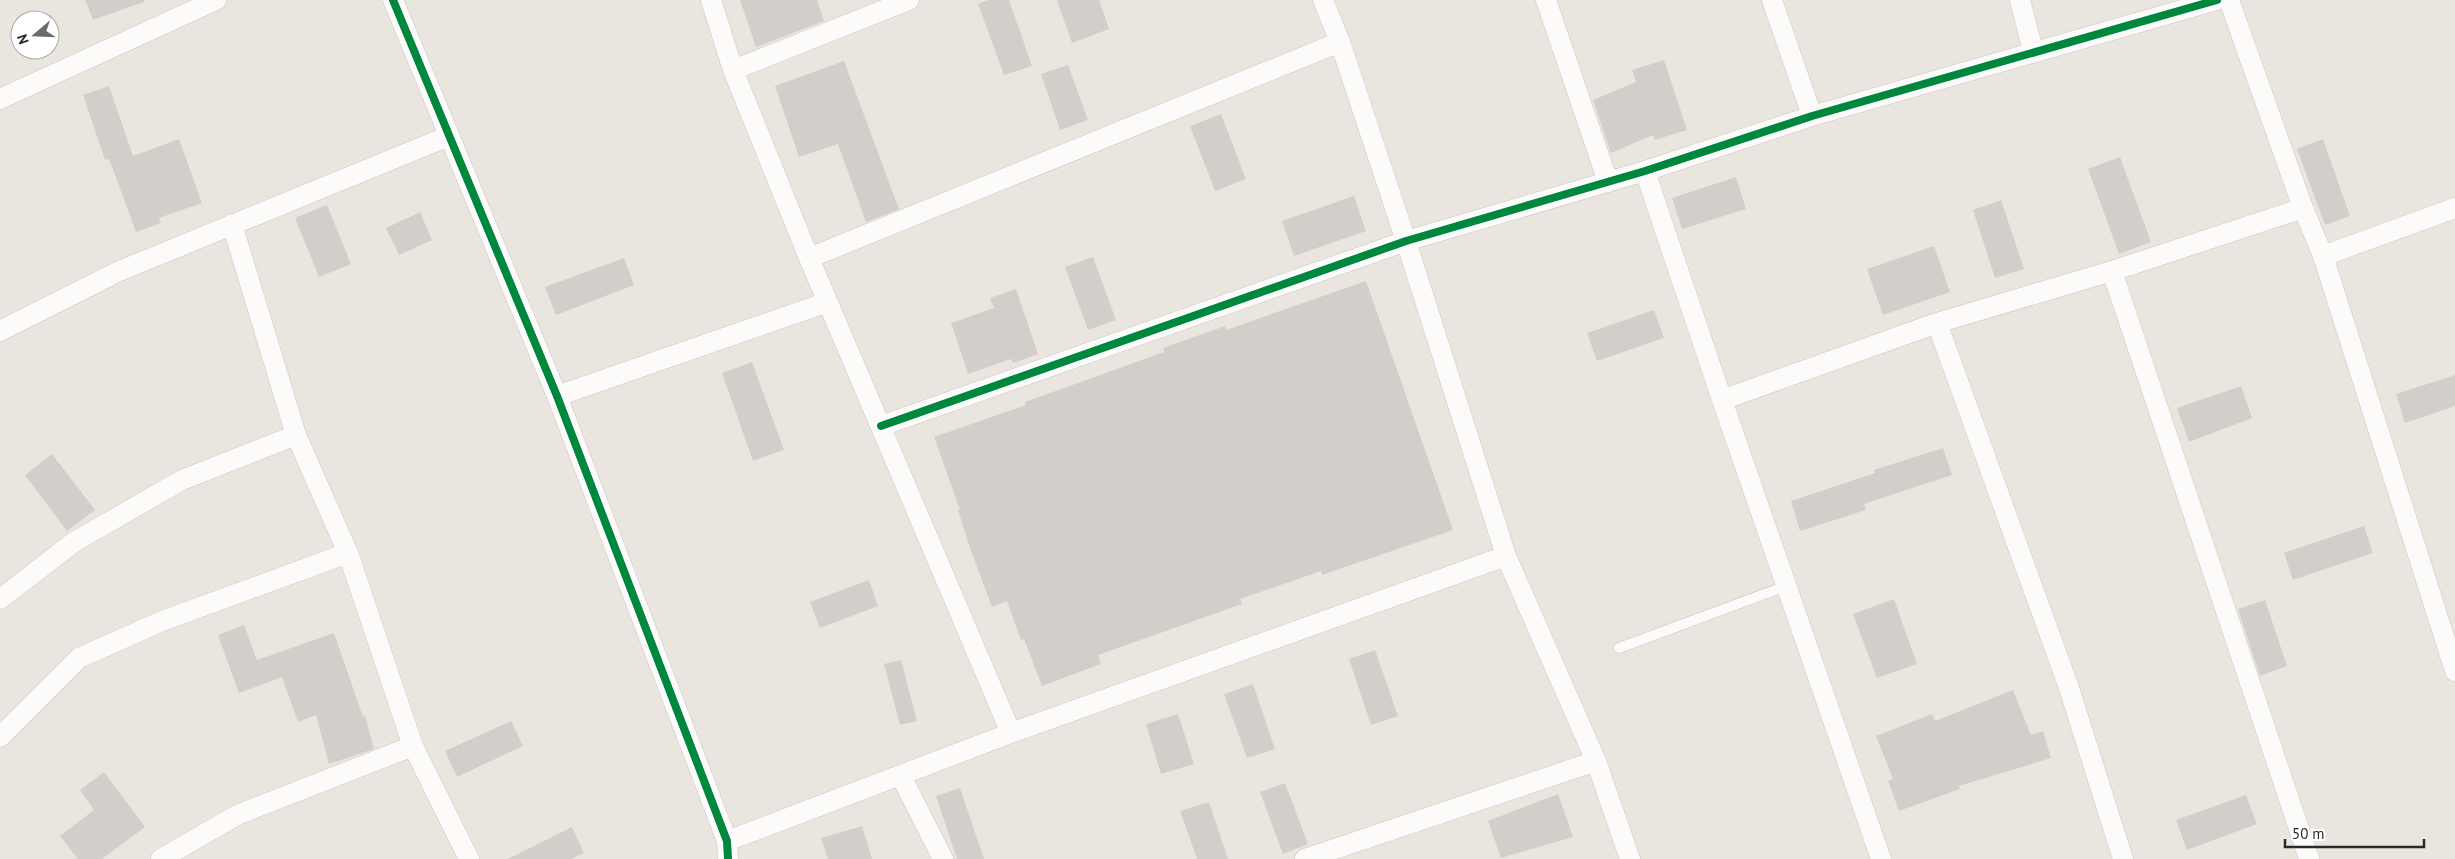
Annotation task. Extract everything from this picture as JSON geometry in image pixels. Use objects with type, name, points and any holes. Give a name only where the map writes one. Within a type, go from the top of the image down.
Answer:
[{"type":"street","points":[[0,99],[216,0]]},
{"type":"street","points":[[711,0],[733,70],[828,302],[1010,733]]},
{"type":"street","points":[[733,70],[909,0]]},
{"type":"street","points":[[1323,0],[1340,42],[1406,241],[1506,556],[1596,761],[1630,859]]},
{"type":"street","points":[[1546,0],[1608,182]]},
{"type":"street","points":[[1772,0],[1812,116]]},
{"type":"street","points":[[2020,0],[2034,51]]},
{"type":"street","points":[[881,426],[1406,241],[1645,171],[1812,116],[2217,0]]},
{"type":"street","points":[[2230,0],[2303,208],[2323,256],[2455,671]]},
{"type":"street","points":[[398,1],[449,136],[557,396],[728,850],[901,776],[1010,733],[1506,556]]},
{"type":"street","points":[[810,258],[1340,42]]},
{"type":"street","points":[[0,331],[117,272],[449,136]]},
{"type":"street","points":[[1645,171],[1881,859]]},
{"type":"street","points":[[1722,400],[1937,323],[2112,271],[2303,208]]},
{"type":"street","points":[[2323,256],[2455,208]]},
{"type":"street","points":[[232,224],[296,435],[348,553],[412,746],[469,859]]},
{"type":"street","points":[[2112,271],[2309,859]]},
{"type":"street","points":[[557,396],[828,302]]},
{"type":"street","points":[[1937,323],[2068,685],[2123,859]]},
{"type":"street","points":[[0,599],[74,542],[182,480],[296,435]]},
{"type":"street","points":[[0,737],[79,658],[162,620],[348,553]]},
{"type":"street","points":[[161,859],[237,815],[412,746]]},
{"type":"street","points":[[1305,859],[1596,761]]},
{"type":"street","points":[[901,776],[943,859]]},
{"type":"lane","points":[[1619,648],[1786,586]]},
{"type":"building","points":[[85,0],[144,0],[144,2],[93,20]]},
{"type":"building","points":[[740,0],[817,0],[824,21],[756,47]]},
{"type":"building","points":[[988,0],[1009,0],[1032,66],[1004,75],[978,4]]},
{"type":"building","points":[[1057,0],[1099,0],[1109,29],[1072,43]]},
{"type":"building","points":[[1664,60],[1687,130],[1655,140],[1653,135],[1611,153],[1593,100],[1636,82],[1632,70]]},
{"type":"building","points":[[844,61],[899,209],[866,222],[838,144],[799,157],[775,86]]},
{"type":"building","points":[[1068,65],[1088,120],[1060,130],[1041,74]]},
{"type":"building","points":[[109,86],[133,156],[179,139],[202,203],[159,218],[161,223],[136,232],[109,159],[105,160],[83,95]]},
{"type":"building","points":[[1221,114],[1246,179],[1215,191],[1190,126]]},
{"type":"building","points":[[2323,139],[2350,216],[2325,225],[2297,149]]},
{"type":"building","points":[[2120,157],[2151,242],[2119,254],[2088,169]]},
{"type":"building","points":[[1736,177],[1746,209],[1682,229],[1672,198]]},
{"type":"building","points":[[1354,196],[1366,231],[1294,256],[1282,221]]},
{"type":"building","points":[[2001,200],[2024,269],[1995,278],[1973,210]]},
{"type":"building","points":[[327,205],[351,264],[319,277],[295,218]]},
{"type":"building","points":[[420,212],[432,240],[399,255],[386,228]]},
{"type":"building","points":[[1934,246],[1950,292],[1883,315],[1867,269]]},
{"type":"building","points":[[1093,257],[1116,320],[1088,330],[1065,267]]},
{"type":"building","points":[[624,258],[634,285],[556,315],[545,287]]},
{"type":"building","points":[[1366,281],[1453,530],[1322,575],[1321,571],[1240,599],[1242,604],[1098,655],[1101,664],[1042,686],[1024,639],[1021,640],[1007,601],[992,607],[970,548],[958,510],[960,510],[934,437],[1026,405],[1025,402],[1164,352],[1163,348],[1225,326],[1226,330]]},
{"type":"building","points":[[1016,289],[1038,354],[1013,363],[1011,359],[968,374],[951,323],[994,308],[990,298]]},
{"type":"building","points":[[1654,310],[1664,338],[1597,361],[1587,333]]},
{"type":"building","points":[[752,362],[784,450],[753,461],[722,373]]},
{"type":"building","points":[[2455,375],[2455,406],[2405,423],[2396,394]]},
{"type":"building","points":[[2241,386],[2252,418],[2189,442],[2177,408]]},
{"type":"building","points":[[1943,448],[1952,475],[1864,504],[1866,510],[1800,531],[1791,501],[1875,473],[1874,470]]},
{"type":"building","points":[[52,454],[95,510],[67,531],[25,475]]},
{"type":"building","points":[[2364,526],[2373,553],[2293,580],[2284,553]]},
{"type":"building","points":[[869,580],[878,606],[820,628],[810,602]]},
{"type":"building","points":[[1894,599],[1917,664],[1877,678],[1853,614]]},
{"type":"building","points":[[2265,600],[2287,666],[2260,676],[2238,609]]},
{"type":"building","points":[[244,625],[257,660],[334,633],[363,717],[365,716],[374,749],[329,764],[316,715],[298,722],[282,677],[239,693],[218,635]]},
{"type":"building","points":[[1375,650],[1398,716],[1371,725],[1349,659]]},
{"type":"building","points":[[901,660],[917,721],[900,725],[884,664]]},
{"type":"building","points":[[1253,684],[1275,749],[1247,758],[1224,694]]},
{"type":"building","points":[[2013,690],[2031,735],[2043,731],[2051,758],[1959,786],[1960,789],[1899,811],[1888,781],[1893,779],[1876,736],[1932,714],[1935,721]]},
{"type":"building","points":[[1178,714],[1194,764],[1161,774],[1146,724]]},
{"type":"building","points":[[511,721],[523,746],[457,777],[445,751]]},
{"type":"building","points":[[104,772],[145,827],[102,859],[78,859],[60,836],[94,810],[80,790]]},
{"type":"building","points":[[1285,783],[1308,844],[1283,854],[1260,792]]},
{"type":"building","points":[[960,788],[984,859],[957,859],[936,796]]},
{"type":"building","points":[[1558,794],[1573,837],[1501,858],[1488,821]]},
{"type":"building","points":[[2246,795],[2257,824],[2187,850],[2176,820]]},
{"type":"building","points":[[1209,802],[1228,859],[1197,859],[1180,811]]},
{"type":"building","points":[[862,826],[872,859],[828,859],[821,838]]},
{"type":"building","points":[[572,827],[584,853],[572,859],[508,859]]},
{"type":"cycle path","points":[[393,0],[557,396],[727,841],[728,859]]},
{"type":"cycle path","points":[[881,426],[1406,241],[1645,171],[1812,116],[2217,0]]}]
